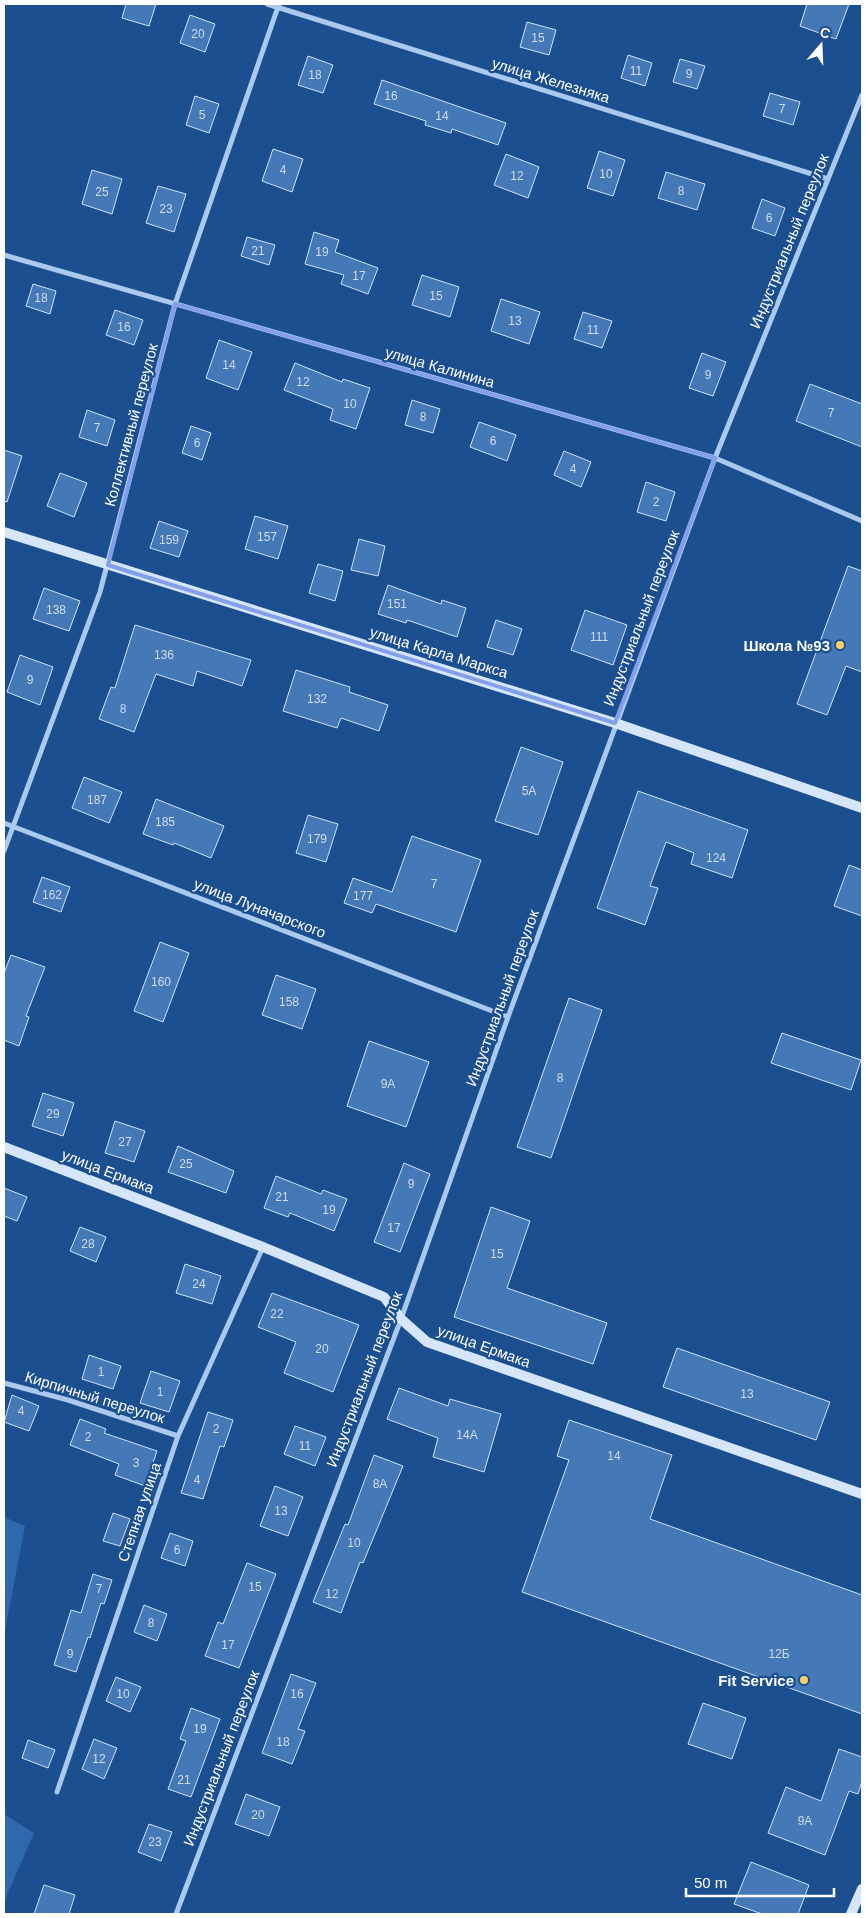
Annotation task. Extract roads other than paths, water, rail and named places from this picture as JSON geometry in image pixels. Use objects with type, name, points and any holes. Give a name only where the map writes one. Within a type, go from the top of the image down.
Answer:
[{"type":"street","name":"улица Железняка","points":[[266,4],[279,6],[828,179]]},
{"type":"street","name":"Коллективный переулок","points":[[4,851],[100,592],[175,304],[279,6]]},
{"type":"street","name":"Индустриальный переулок","points":[[176,1914],[401,1319],[615,723],[715,458],[862,95]]},
{"type":"street","name":"улица Калинина","points":[[4,255],[715,458],[862,521]]},
{"type":"street","name":"улица Карла Маркса","points":[[4,532],[615,723],[862,808]]},
{"type":"street","name":"улица Луначарского","points":[[4,823],[508,1017]]},
{"type":"street","name":"улица Ермака","points":[[4,1147],[263,1247],[384,1297],[401,1319],[427,1342],[862,1494]]},
{"type":"street","name":"Степная улица","points":[[57,1792],[178,1436],[263,1247]]},
{"type":"street","name":"Кирпичный переулок","points":[[4,1383],[68,1400],[178,1436]]},
{"type":"street","points":[[851,1914],[862,1889]]},
{"type":"place","name":"Школа №93","points":[[840,645]]},
{"type":"place","name":"Fit Service","points":[[804,1680]]}]
